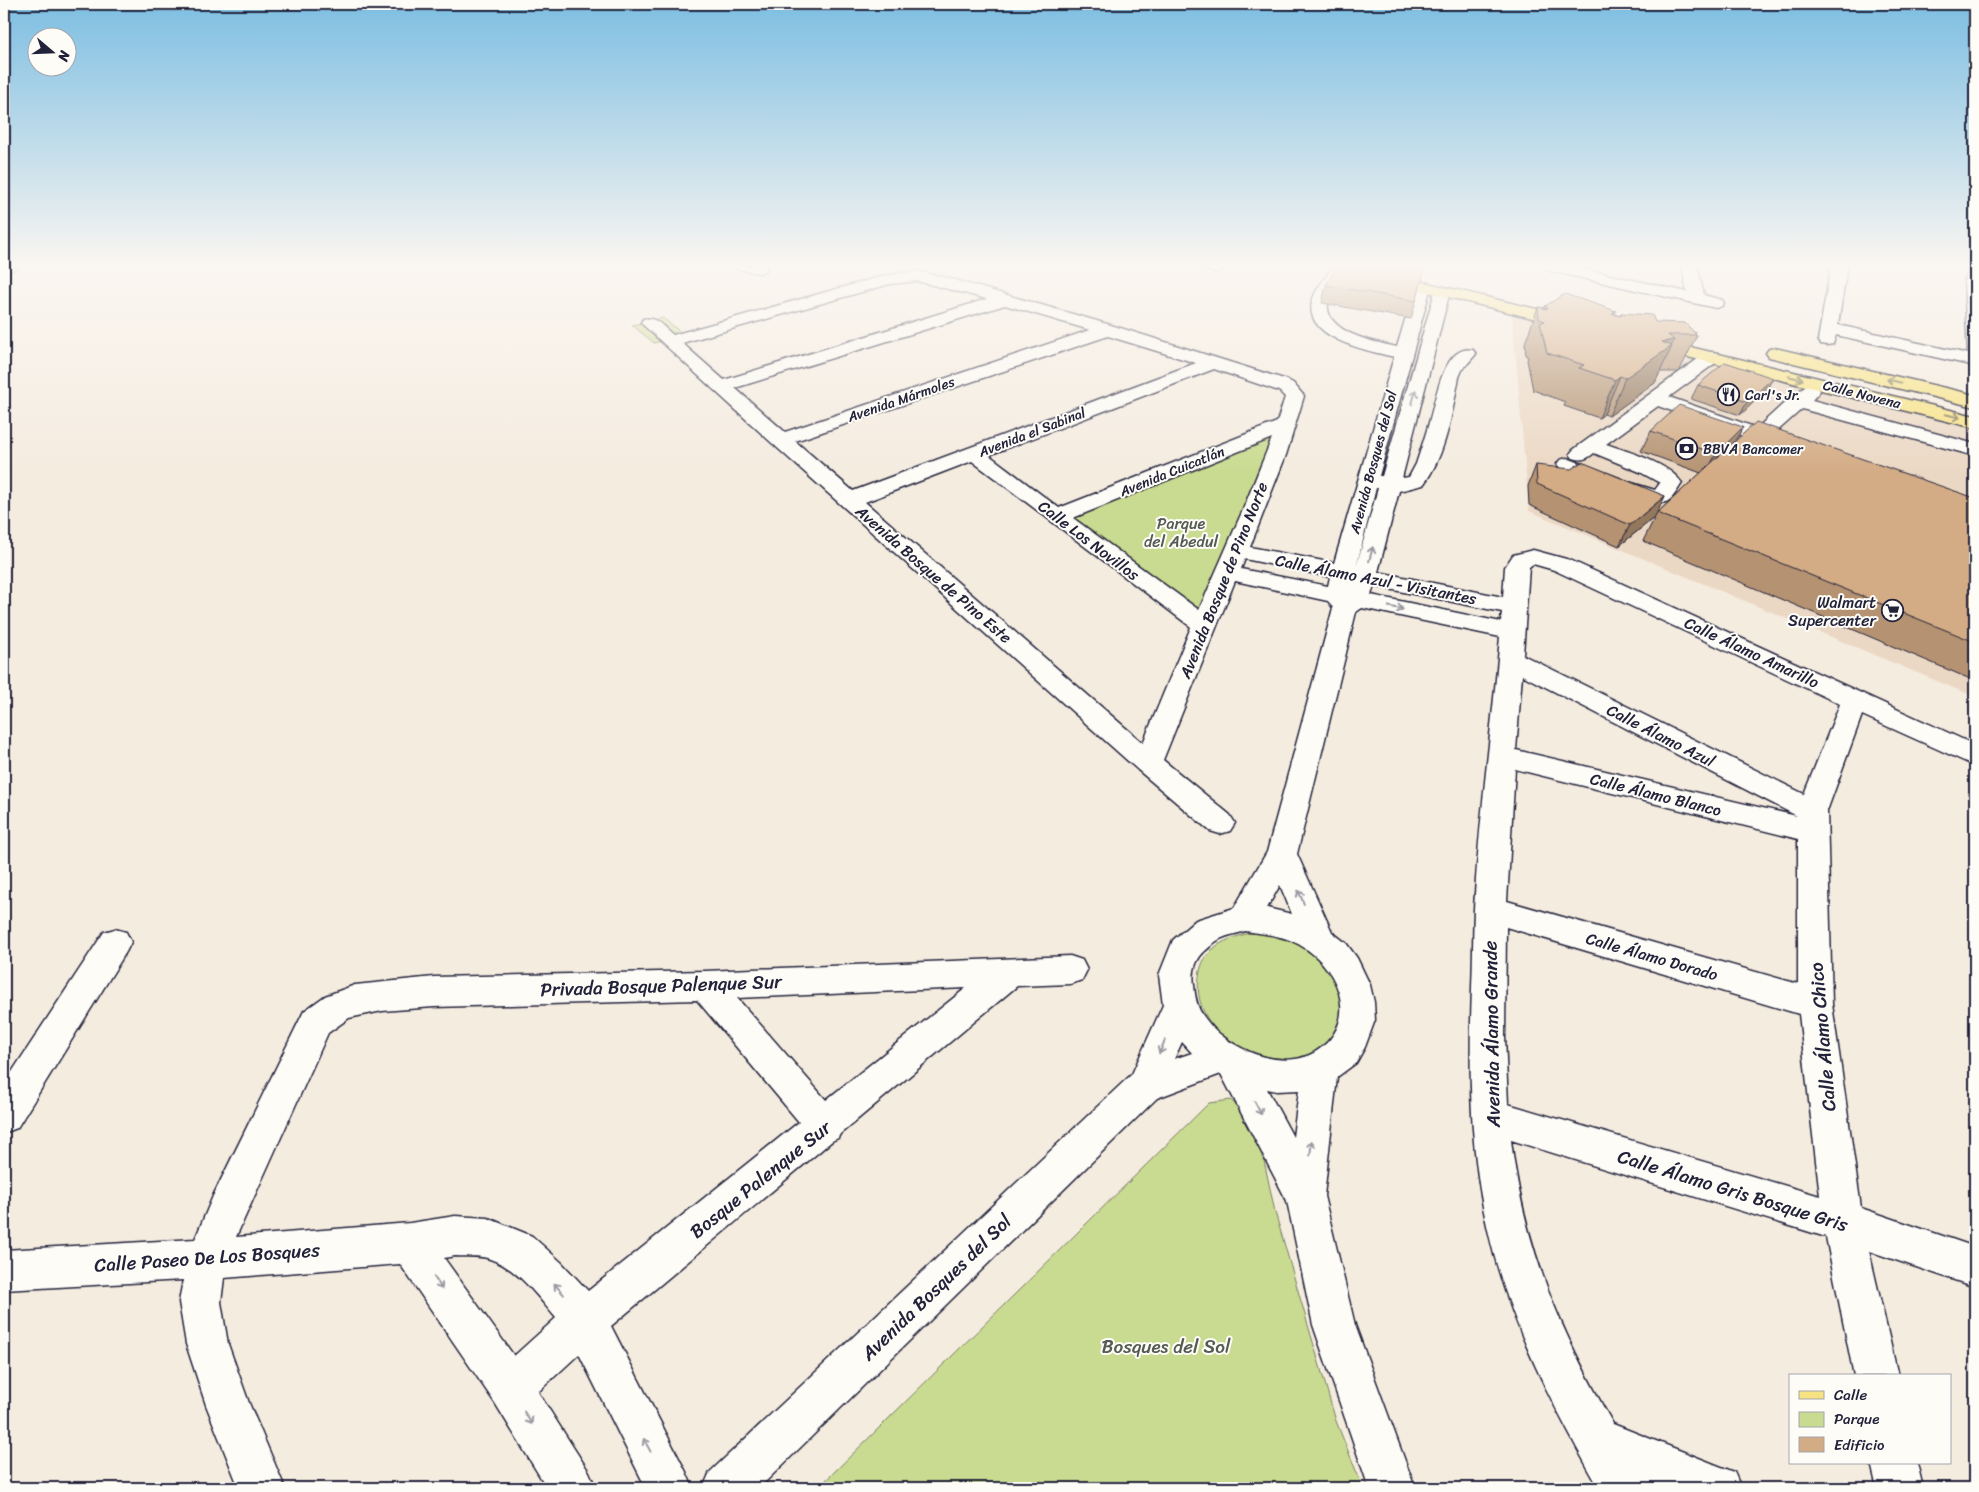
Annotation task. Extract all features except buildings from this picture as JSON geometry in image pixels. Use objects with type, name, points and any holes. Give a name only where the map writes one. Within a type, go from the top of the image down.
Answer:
[{"type":"main road","name":"Calle Novena","points":[[1636,339],[1975,422]]},
{"type":"main road","name":"Calle Novena","points":[[1761,350],[1975,400]]},
{"type":"street","name":"Avenida Bosque de Pino Este","points":[[663,336],[1148,763],[1220,823]]},
{"type":"street","points":[[669,341],[688,336]]},
{"type":"street","points":[[720,387],[887,336]]},
{"type":"street","name":"Avenida Mármoles","points":[[780,440],[1091,336]]},
{"type":"street","points":[[1126,336],[1214,363]]},
{"type":"street","points":[[1343,336],[1403,354]]},
{"type":"street","name":"Avenida Bosques del Sol","points":[[1245,918],[1282,854],[1348,590],[1367,480],[1403,354],[1411,336]]},
{"type":"street","name":"Avenida Bosques del Sol","points":[[1348,590],[1390,484],[1422,336]]},
{"type":"street","points":[[1837,336],[1975,361]]},
{"type":"street","points":[[1974,336],[1975,352]]},
{"type":"street","points":[[1367,480],[1390,484],[1417,480],[1424,471],[1450,377],[1454,368],[1468,354]]},
{"type":"street","points":[[1593,446],[1668,478],[1672,483],[1660,497],[1638,493],[1563,467],[1712,357]]},
{"type":"street","name":"Avenida Bosque de Pino Norte","points":[[1148,763],[1204,625],[1233,563],[1286,425],[1294,396],[1286,387],[1280,384],[1214,363]]},
{"type":"street","name":"Avenida el Sabinal","points":[[850,500],[1214,363]]},
{"type":"street","points":[[1760,436],[1820,384]]},
{"type":"street","points":[[1656,399],[1796,449]]},
{"type":"street","points":[[1798,402],[1975,450]]},
{"type":"street","name":"Avenida Cuicatlán","points":[[1057,517],[1286,425]]},
{"type":"street","name":"Calle Los Novillos","points":[[975,454],[1204,625]]},
{"type":"street","name":"Avenida Álamo Grande","points":[[1526,558],[1521,560],[1517,567],[1490,909],[1488,1054],[1490,1116],[1498,1178],[1508,1233],[1527,1288],[1553,1355],[1596,1440],[1624,1488]]},
{"type":"street","name":"Calle Álamo Amarillo","points":[[1526,558],[1552,561],[1578,572],[1975,756]]},
{"type":"street","name":"Calle Álamo Azul","points":[[1233,563],[1348,590],[1512,633],[1812,821]]},
{"type":"street","name":"Calle Álamo Chico","points":[[1854,701],[1812,821],[1814,1004],[1843,1222],[1876,1374]]},
{"type":"street","name":"Calle Álamo Blanco","points":[[1501,756],[1812,821]]},
{"type":"street","points":[[1282,854],[1320,941]]},
{"type":"street","name":"Calle Álamo Dorado","points":[[1490,909],[1814,1004]]},
{"type":"street","points":[[1228,1062],[1264,1074],[1293,1076],[1320,1069],[1335,1060],[1347,1048],[1355,1033],[1359,1017],[1358,1000],[1354,984],[1334,953],[1320,941],[1284,923],[1245,918],[1225,921],[1208,928],[1193,940],[1182,954],[1176,970],[1175,988],[1179,1007],[1195,1035],[1228,1062],[1306,1196],[1334,1325],[1392,1488]]},
{"type":"street","points":[[4,1116],[115,942]]},
{"type":"street","name":"Privada Bosque Palenque Sur","points":[[208,1259],[247,1165],[316,1022],[337,1007],[355,1000],[434,992],[705,985],[1070,970]]},
{"type":"street","name":"Bosque Palenque Sur","points":[[510,1388],[586,1320],[1012,971]]},
{"type":"street","points":[[705,985],[825,1126]]},
{"type":"street","name":"Avenida Bosques del Sol","points":[[726,1488],[1145,1086],[1179,1007]]},
{"type":"street","name":"Avenida Bosques del Sol","points":[[1145,1086],[1228,1062]]},
{"type":"street","points":[[1306,1196],[1320,1069]]},
{"type":"street","name":"Calle Álamo Gris Bosque Gris","points":[[1490,1116],[1843,1222],[1975,1267]]},
{"type":"street","name":"Calle Paseo De Los Bosques","points":[[4,1270],[208,1259],[410,1242],[455,1236],[488,1238],[518,1250],[547,1276],[586,1320],[670,1488]]},
{"type":"street","points":[[410,1242],[510,1388],[573,1488]]},
{"type":"street","points":[[208,1259],[200,1302],[207,1344],[228,1405],[262,1488]]},
{"type":"street","points":[[1596,1440],[1718,1488]]},
{"type":"street","points":[[1894,1464],[1900,1488]]},
{"type":"shaded area","points":[[1514,336],[1602,336],[1975,430],[1975,697],[1529,511]]},
{"type":"green space","points":[[645,336],[682,336],[654,343]]},
{"type":"green space","name":"Parque del Abedul","points":[[1279,431],[1208,618],[1069,519]]},
{"type":"green space","points":[[1249,933],[1273,933],[1296,940],[1317,953],[1345,990],[1342,1032],[1322,1049],[1306,1059],[1279,1061],[1246,1051],[1220,1033],[1210,1022],[1202,1008],[1199,993],[1199,977],[1201,966],[1205,959],[1220,944]]},
{"type":"green space","name":"Bosques del Sol","points":[[1231,1100],[1257,1128],[1275,1212],[1336,1421],[1363,1488],[818,1488],[1209,1103]]},
{"type":"place","name":"Carl's Jr.","points":[[1729,395]]},
{"type":"place","name":"BBVA Bancomer","points":[[1687,449]]},
{"type":"place","name":"Walmart Supercenter","points":[[1892,611]]}]
